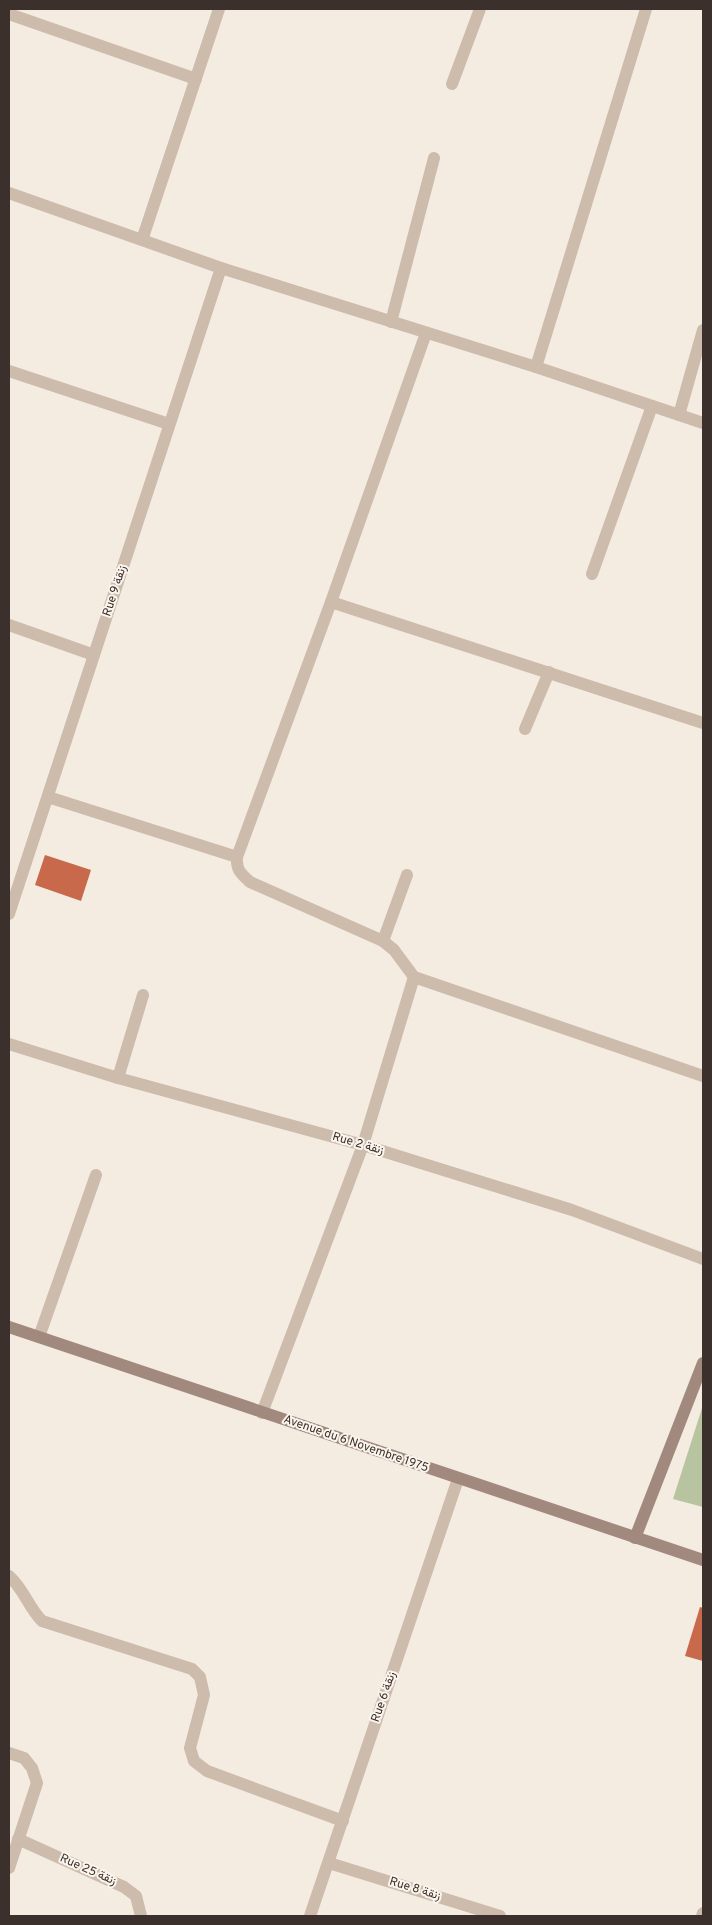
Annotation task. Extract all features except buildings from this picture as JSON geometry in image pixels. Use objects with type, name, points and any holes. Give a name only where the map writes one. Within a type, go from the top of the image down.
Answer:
[{"type":"street","points":[[142,240],[219,9]]},
{"type":"street","points":[[452,84],[480,9]]},
{"type":"street","points":[[536,367],[646,9]]},
{"type":"street","points":[[9,14],[196,78]]},
{"type":"street","points":[[391,322],[434,158]]},
{"type":"street","points":[[9,193],[221,268],[536,367],[703,423]]},
{"type":"street","name":"Rue 9 زنقة","points":[[9,914],[12,891],[48,796],[221,268]]},
{"type":"street","points":[[679,415],[703,330]]},
{"type":"street","points":[[426,333],[331,602],[237,857],[237,866],[241,875],[250,882],[383,941],[394,950],[414,977],[703,1076]]},
{"type":"street","points":[[9,372],[169,424]]},
{"type":"street","points":[[592,574],[652,406]]},
{"type":"street","points":[[331,602],[703,723]]},
{"type":"street","points":[[9,625],[94,655]]},
{"type":"street","points":[[525,729],[549,672]]},
{"type":"street","points":[[48,796],[237,857]]},
{"type":"street","points":[[383,941],[407,875]]},
{"type":"street","points":[[262,1412],[363,1145],[414,977]]},
{"type":"street","points":[[118,1078],[143,995]]},
{"type":"street","name":"Rue 2 زنقة","points":[[9,1044],[118,1078],[363,1145],[572,1210],[703,1259]]},
{"type":"street","points":[[39,1337],[96,1174]]},
{"type":"street","name":"Avenue du 6 Novembre 1975","points":[[9,1327],[703,1560]]},
{"type":"street","points":[[635,1538],[703,1363]]},
{"type":"street","name":"Rue 6 زنقة","points":[[310,1916],[458,1478]]},
{"type":"street","points":[[9,1576],[17,1583],[32,1611],[42,1621],[192,1669],[200,1677],[204,1695],[190,1748],[194,1761],[208,1771],[343,1821]]},
{"type":"street","points":[[9,1753],[24,1758],[32,1768],[37,1783],[9,1868]]},
{"type":"street","name":"Rue 25 زنقة","points":[[18,1839],[124,1887],[136,1896],[141,1916]]},
{"type":"street","name":"Rue 8 زنقة","points":[[329,1863],[500,1916]]},
{"type":"green space","points":[[703,1405],[703,1507],[673,1499]]}]
